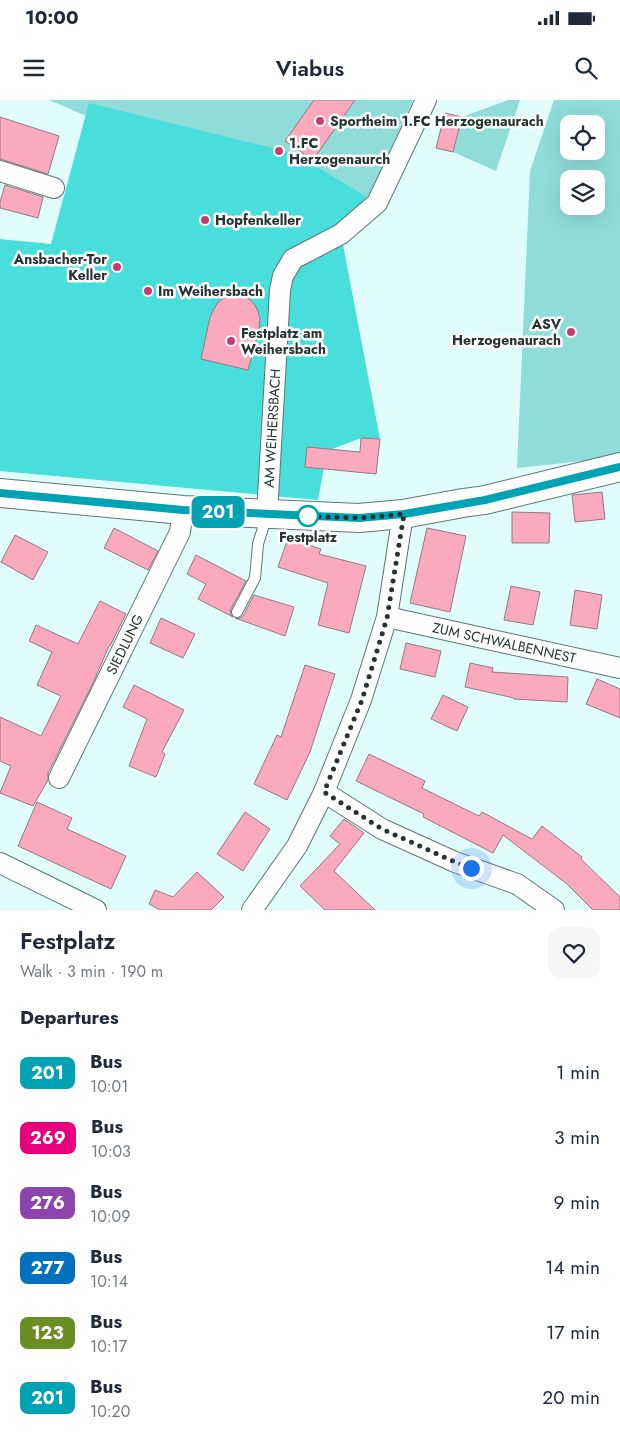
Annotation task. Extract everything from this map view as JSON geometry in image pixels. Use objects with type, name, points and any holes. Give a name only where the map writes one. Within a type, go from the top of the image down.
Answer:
[{"type":"street","name":"AM WEIHERSBACH","points":[[267,514],[280,290],[283,276],[293,259],[341,234],[377,203],[426,100]]},
{"type":"street","points":[[0,172],[54,188]]},
{"type":"street","points":[[0,493],[183,510],[359,518],[404,514],[485,500],[620,467]]},
{"type":"street","name":"SIEDLUNG","points":[[59,778],[180,532],[183,510]]},
{"type":"street","points":[[253,910],[297,846],[324,792],[362,700],[387,618],[404,514]]},
{"type":"street","name":"ZUM SCHWALBENNEST","points":[[387,618],[620,668]]},
{"type":"street","points":[[324,792],[382,829],[455,862],[517,884],[554,910]]},
{"type":"street","points":[[0,863],[96,910]]},
{"type":"lane","points":[[237,612],[255,578],[258,544],[267,514]]},
{"type":"shaded area","name":"1.FC Herzogenaurch","points":[[49,100],[413,100],[367,202],[338,224]]},
{"type":"shaded area","points":[[508,100],[520,100],[496,171],[453,152],[462,117]]},
{"type":"shaded area","name":"ASV Herzogenaurach","points":[[554,100],[620,100],[620,457],[517,468],[530,171]]},
{"type":"shaded area","points":[[89,103],[285,151],[317,167],[377,203],[341,234],[380,439],[361,438],[327,451],[318,500],[0,471],[0,239],[51,244]]},
{"type":"building","name":"Sportheim 1.FC Herzogenaurach","points":[[314,100],[355,100],[313,160],[285,141]]},
{"type":"building","points":[[445,113],[462,117],[453,152],[436,148]]},
{"type":"building","points":[[0,117],[59,136],[48,174],[0,159]]},
{"type":"building","points":[[5,185],[43,197],[38,218],[0,208]]},
{"type":"building","name":"Festplatz am Weihersbach","points":[[233,295],[249,299],[258,311],[260,319],[259,330],[248,370],[201,359],[210,317],[214,309],[218,302],[225,297]]},
{"type":"building","points":[[361,438],[380,439],[376,474],[305,467],[307,447],[360,452]]},
{"type":"building","points":[[602,492],[605,519],[575,522],[572,495]]},
{"type":"building","points":[[512,512],[550,513],[549,543],[512,543]]},
{"type":"building","points":[[114,528],[158,551],[148,570],[104,548]]},
{"type":"building","points":[[427,528],[466,536],[450,612],[410,603]]},
{"type":"building","points":[[15,535],[48,552],[33,580],[1,562]]},
{"type":"building","points":[[288,538],[321,549],[319,554],[366,566],[349,633],[318,625],[328,583],[278,567]]},
{"type":"building","points":[[196,555],[246,581],[231,609],[230,613],[233,617],[198,599],[206,584],[187,574]]},
{"type":"building","points":[[511,586],[540,592],[533,625],[504,620]]},
{"type":"building","points":[[575,590],[602,595],[597,629],[570,625]]},
{"type":"building","points":[[254,595],[294,607],[285,636],[235,618],[243,616]]},
{"type":"building","points":[[100,601],[126,614],[48,773],[48,780],[33,806],[0,793],[11,766],[0,761],[0,717],[41,736],[61,696],[37,685],[52,652],[29,641],[36,625],[78,644]]},
{"type":"building","points":[[161,618],[195,634],[183,658],[150,643]]},
{"type":"building","points":[[406,643],[441,651],[435,677],[400,669]]},
{"type":"building","points":[[470,663],[493,668],[492,672],[568,677],[567,702],[514,699],[465,687]]},
{"type":"building","points":[[305,665],[335,674],[310,752],[287,800],[254,784],[277,735],[281,737]]},
{"type":"building","points":[[597,679],[620,689],[620,718],[586,704]]},
{"type":"building","points":[[134,685],[184,710],[162,752],[165,754],[156,777],[129,766],[147,719],[123,707]]},
{"type":"building","points":[[443,695],[468,707],[457,731],[431,719]]},
{"type":"building","points":[[369,754],[425,781],[422,788],[479,816],[482,812],[532,839],[542,826],[582,857],[581,859],[620,897],[620,910],[593,910],[567,884],[503,835],[493,853],[423,817],[424,814],[356,781]]},
{"type":"building","points":[[37,802],[72,818],[67,829],[126,856],[111,889],[18,846]]},
{"type":"building","points":[[245,812],[270,829],[243,871],[217,854]]},
{"type":"building","points":[[344,819],[364,833],[334,871],[375,910],[325,910],[300,886],[340,844],[330,836]]},
{"type":"building","points":[[197,872],[224,897],[211,910],[160,910],[149,904],[155,890],[173,897]]},
{"type":"bus line","name":"201","points":[[0,493],[183,510],[359,518],[404,514],[485,500],[620,467]]},
{"type":"place","name":"Sportheim 1.FC Herzogenaurach","points":[[320,121]]},
{"type":"place","name":"1.FC Herzogenaurch","points":[[279,151]]},
{"type":"place","name":"Hopfenkeller","points":[[205,220]]},
{"type":"place","name":"Ansbacher-Tor Keller","points":[[117,267]]},
{"type":"place","name":"Im Weihersbach","points":[[148,291]]},
{"type":"place","name":"ASV Herzogenaurach","points":[[571,332]]},
{"type":"place","name":"Festplatz am Weihersbach","points":[[231,341]]},
{"type":"place","name":"Festplatz","points":[[308,516]]},
{"type":"route","points":[[308,516],[300,516],[359,518],[404,514],[387,618],[362,700],[324,792],[382,829],[471,868]]}]
